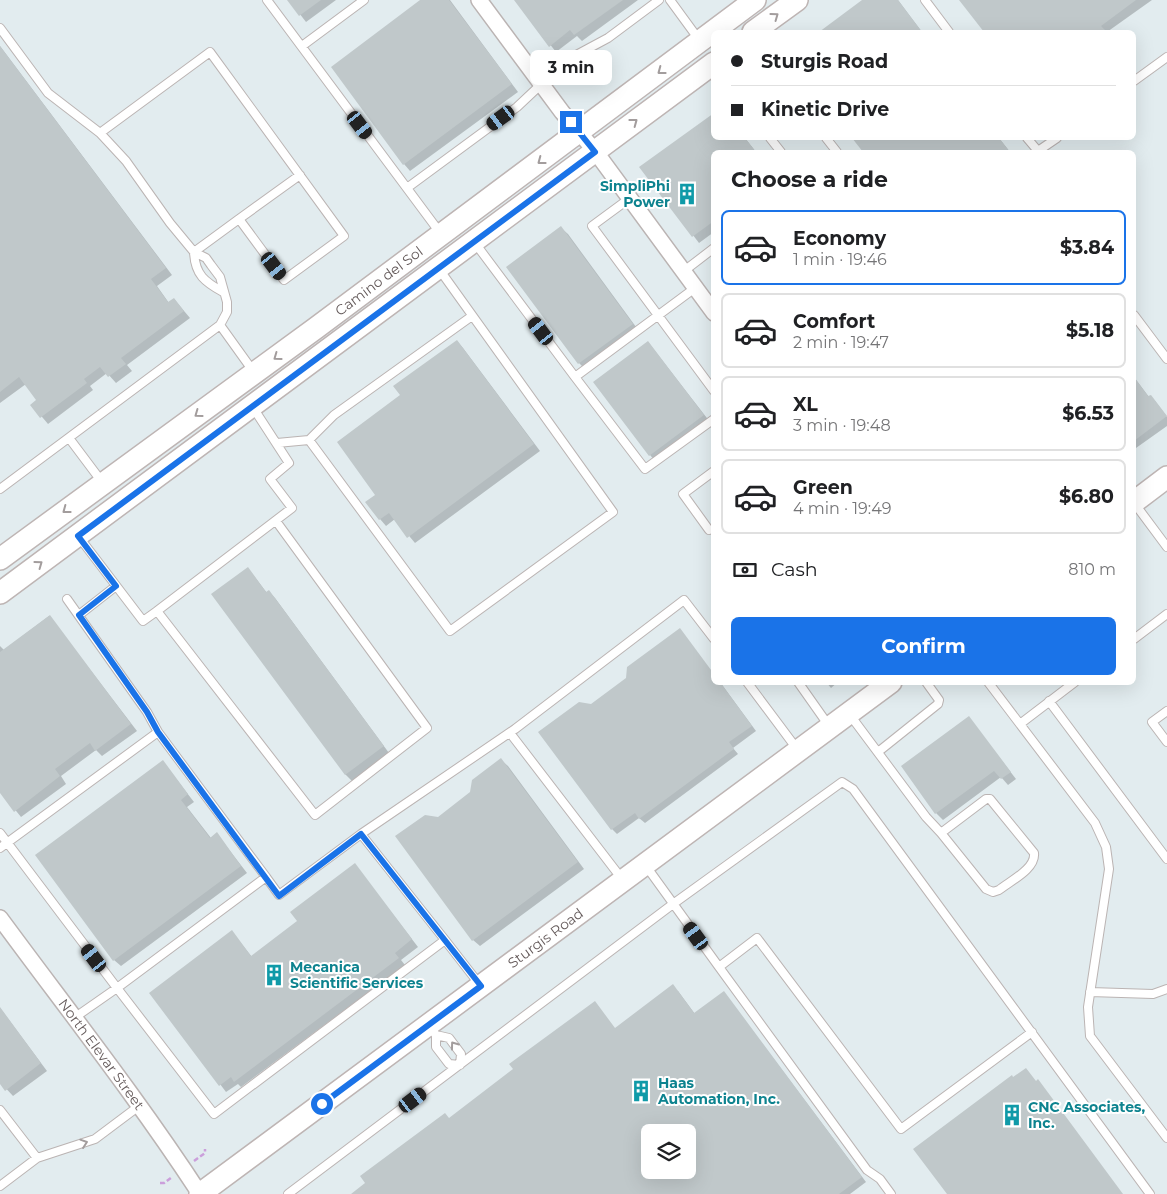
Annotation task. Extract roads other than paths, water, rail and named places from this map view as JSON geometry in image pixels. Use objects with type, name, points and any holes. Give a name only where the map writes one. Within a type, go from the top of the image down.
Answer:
[{"type":"street","points":[[479,0],[562,112],[580,132],[630,198],[695,288],[711,305]]},
{"type":"street","name":"Camino del Sol","points":[[715,30],[755,0]]},
{"type":"street","points":[[756,30],[797,0]]},
{"type":"street","name":"Camino del Sol","points":[[2,554],[238,386],[442,236],[711,33]]},
{"type":"street","name":"Camino del Sol","points":[[0,593],[711,65]]},
{"type":"street","points":[[238,386],[252,406]]},
{"type":"street","points":[[1136,500],[1167,477]]},
{"type":"street","name":"Sturgis Road","points":[[200,1194],[432,1030],[481,986],[887,685]]},
{"type":"street","name":"North Elevar Street","points":[[0,918],[139,1106],[200,1194]]},
{"type":"lane","points":[[267,0],[442,236]]},
{"type":"lane","points":[[302,46],[364,0]]},
{"type":"lane","points":[[407,188],[517,107],[567,60],[608,38],[659,0]]},
{"type":"lane","points":[[670,0],[700,41]]},
{"type":"lane","points":[[925,0],[948,30]]},
{"type":"lane","points":[[0,28],[48,93],[100,133],[126,161],[170,223],[194,252],[206,258],[220,277],[227,302],[227,312],[220,325],[0,489]]},
{"type":"lane","points":[[100,133],[210,52],[344,236],[284,280],[239,219]]},
{"type":"lane","points":[[1136,80],[1167,57]]},
{"type":"lane","points":[[772,140],[779,150]]},
{"type":"lane","points":[[828,140],[835,150]]},
{"type":"lane","points":[[1029,140],[1036,150]]},
{"type":"lane","points":[[1041,150],[1054,140]]},
{"type":"lane","points":[[194,252],[300,175]]},
{"type":"lane","points":[[630,198],[592,226],[711,388]]},
{"type":"lane","points":[[474,241],[644,469],[711,421]]},
{"type":"lane","points":[[684,271],[711,250]]},
{"type":"lane","points":[[194,252],[194,266],[209,284],[223,292]]},
{"type":"lane","points":[[309,440],[450,631],[613,512],[438,268]]},
{"type":"lane","points":[[575,377],[695,288]]},
{"type":"lane","points":[[277,443],[309,440],[334,415],[472,316]]},
{"type":"lane","points":[[1136,318],[1167,360]]},
{"type":"lane","points":[[220,325],[255,373]]},
{"type":"lane","points":[[78,536],[143,621],[157,611],[292,508],[270,479],[289,463],[252,406]]},
{"type":"lane","points":[[69,438],[102,483]]},
{"type":"lane","points":[[709,530],[683,494],[711,473]]},
{"type":"lane","points":[[1136,505],[1167,547]]},
{"type":"lane","points":[[157,611],[315,815],[427,728],[276,521]]},
{"type":"lane","points":[[79,615],[116,586]]},
{"type":"lane","points":[[67,599],[147,712],[158,732],[279,896],[361,834],[510,733],[684,600],[711,634]]},
{"type":"lane","points":[[1136,637],[1167,614]]},
{"type":"lane","points":[[749,685],[798,751]]},
{"type":"lane","points":[[800,685],[830,728]]},
{"type":"lane","points":[[878,752],[938,704],[939,700],[928,685]]},
{"type":"lane","points":[[990,685],[1095,823],[1106,847],[1109,869],[1088,1007],[1090,1036],[1167,1138]]},
{"type":"lane","points":[[1020,724],[1071,685]]},
{"type":"lane","points":[[1049,701],[1167,859]]},
{"type":"lane","points":[[1167,711],[1152,722],[1167,742]]},
{"type":"lane","points":[[849,714],[926,817],[989,892],[999,890],[1028,867],[1034,858],[1034,853],[990,799],[986,799],[941,833]]},
{"type":"lane","points":[[3,845],[158,732]]},
{"type":"lane","points":[[510,733],[623,881]]},
{"type":"lane","points":[[288,1194],[673,904],[842,782],[853,789],[1150,1194]]},
{"type":"lane","points":[[0,833],[3,845],[214,1114],[445,940]]},
{"type":"lane","points":[[361,834],[481,986]]},
{"type":"lane","points":[[645,864],[867,1170],[880,1180],[891,1194]]},
{"type":"lane","points":[[74,1018],[266,877]]},
{"type":"lane","points":[[719,967],[757,938],[900,1129],[1032,1032]]},
{"type":"lane","points":[[1090,992],[1153,994],[1167,989]]},
{"type":"lane","points":[[432,1030],[436,1047],[449,1064],[460,1065]]},
{"type":"lane","points":[[432,1030],[449,1038],[461,1054],[460,1065]]},
{"type":"lane","points":[[0,1186],[37,1158],[94,1139],[139,1106]]},
{"type":"lane","points":[[0,1110],[37,1158]]},
{"type":"place","name":"SimpliPhi Power","points":[[687,194]]},
{"type":"place","name":"Mecanica Scientific Services","points":[[274,975]]},
{"type":"place","name":"Haas Automation, Inc.","points":[[641,1091]]},
{"type":"place","name":"CNC Associates, Inc.","points":[[1012,1115]]}]
